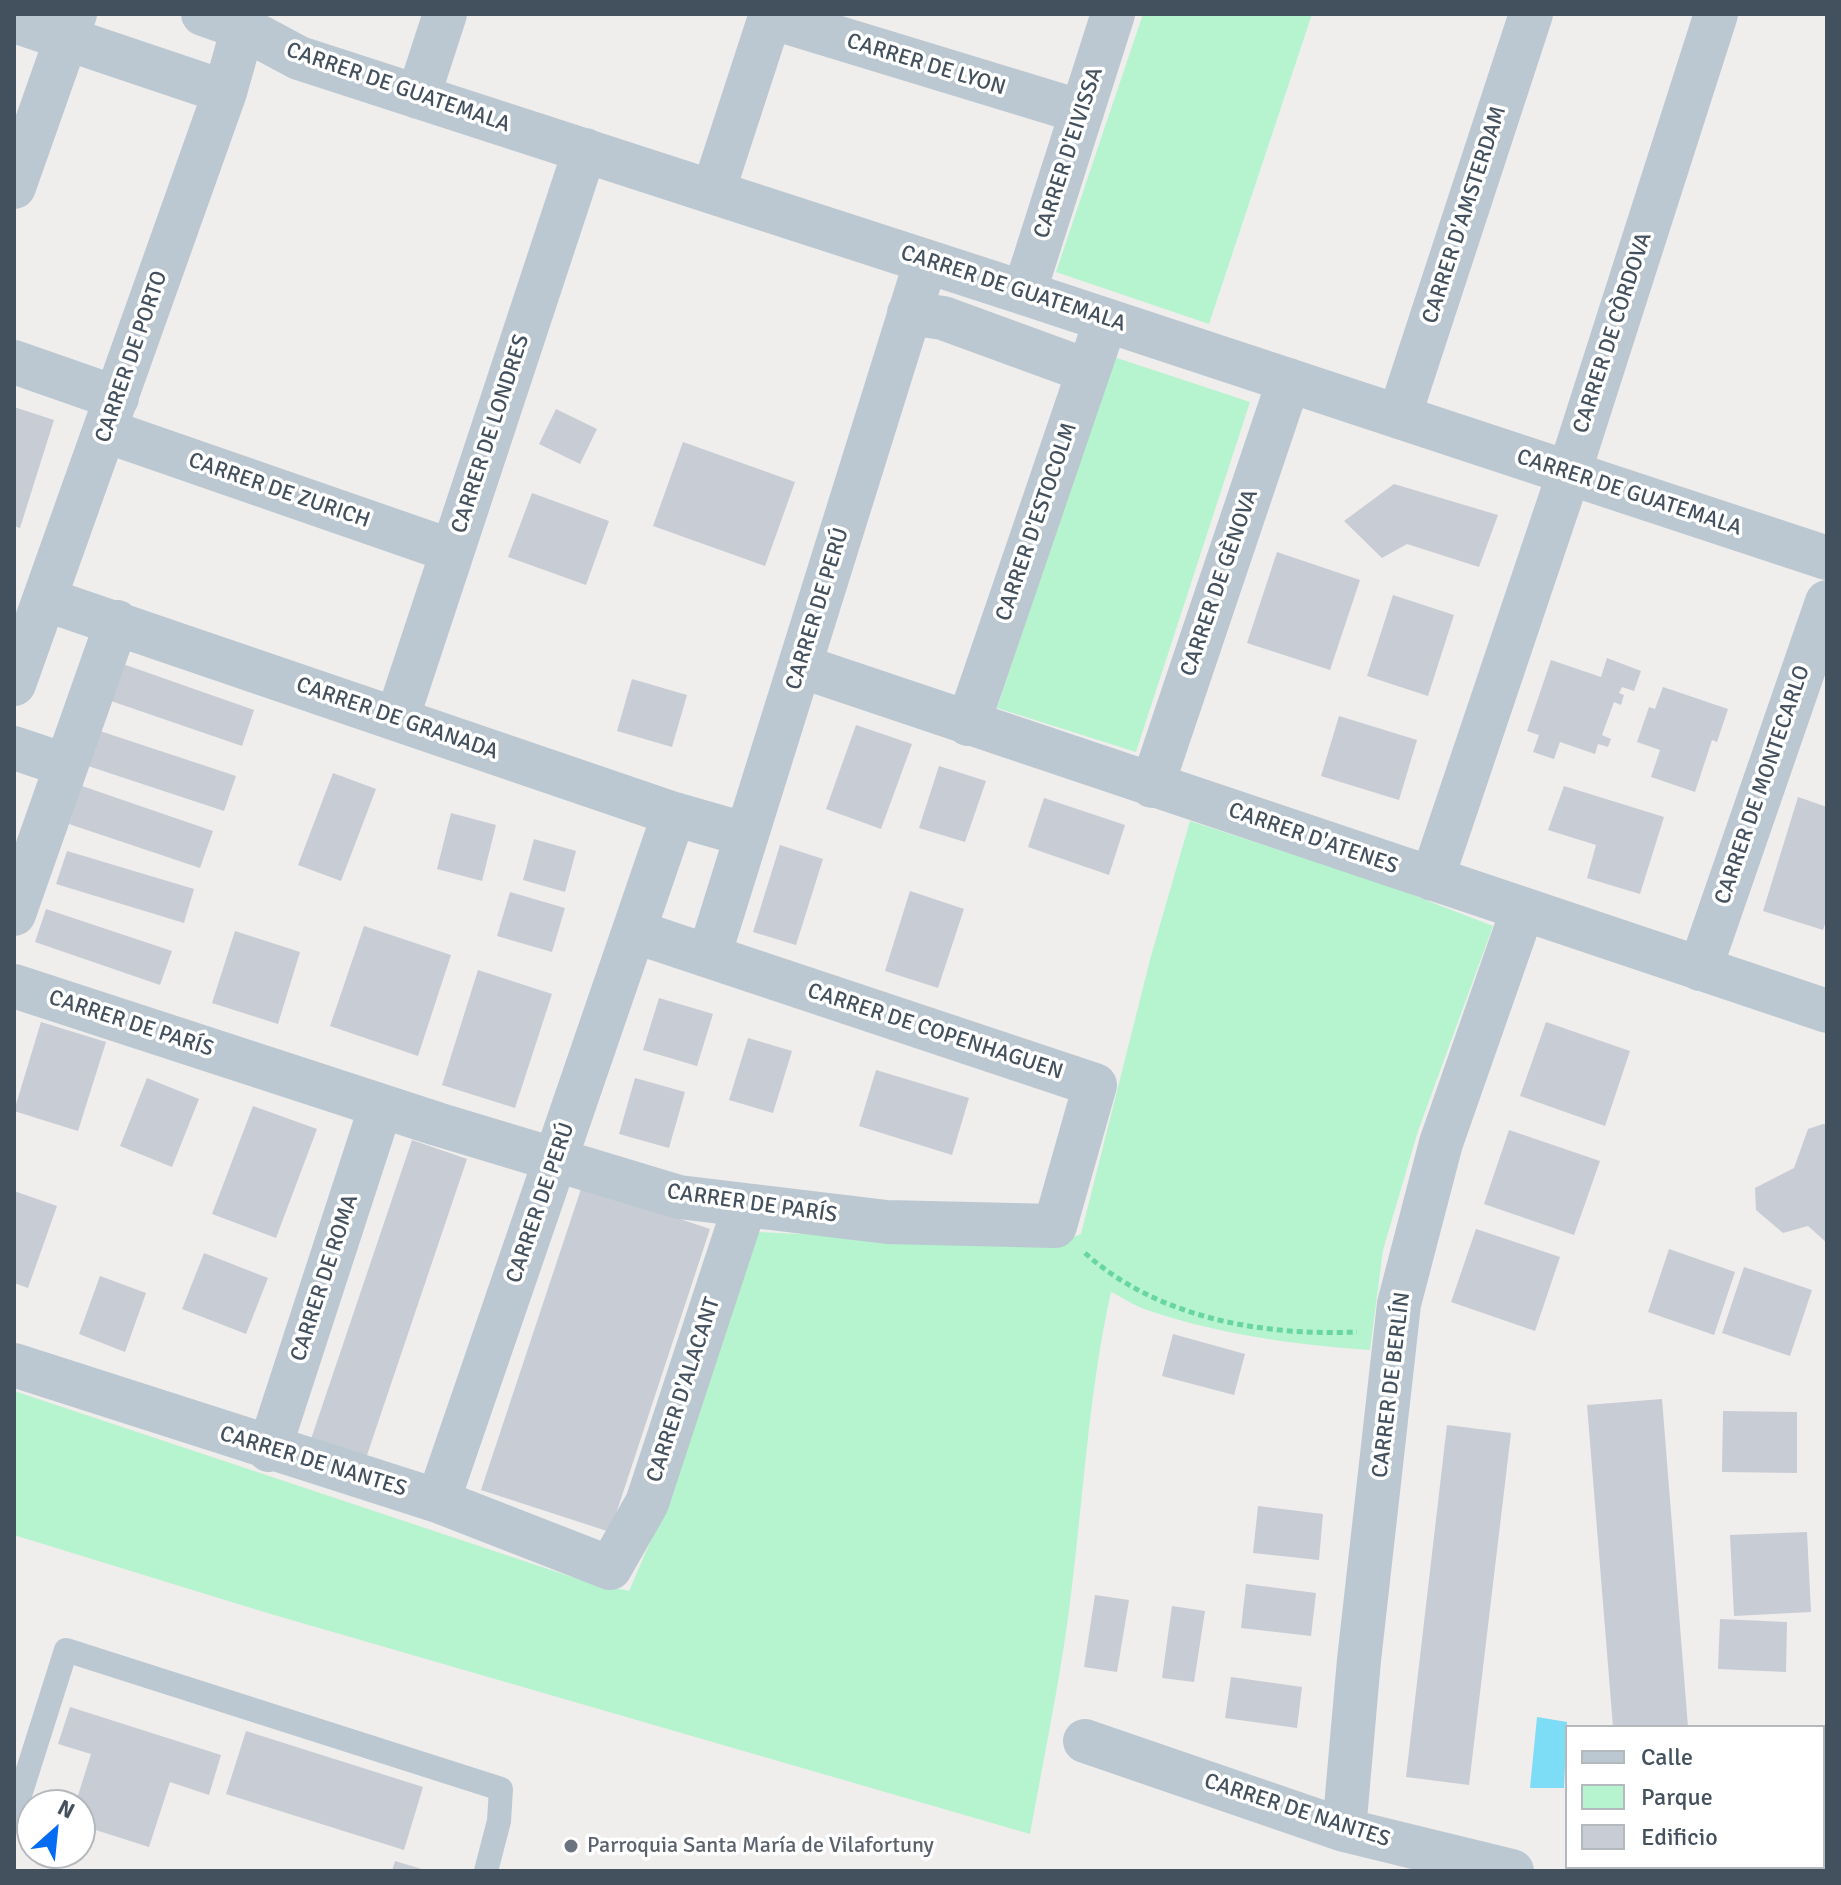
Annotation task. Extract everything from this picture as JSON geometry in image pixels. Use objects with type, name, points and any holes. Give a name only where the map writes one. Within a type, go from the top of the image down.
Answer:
[{"type":"street","points":[[418,97],[445,14]]},
{"type":"street","name":"CARRER D'EIVISSA","points":[[1024,293],[1113,14]]},
{"type":"street","name":"CARRER D'AMSTERDAM","points":[[1399,417],[1531,14]]},
{"type":"street","name":"CARRER DE CÒRDOVA","points":[[1432,879],[1569,473],[1716,14]]},
{"type":"street","points":[[713,192],[771,16]]},
{"type":"street","name":"CARRER DE LYON","points":[[771,16],[1082,112]]},
{"type":"street","points":[[14,21],[71,25],[225,92]]},
{"type":"street","name":"CARRER DE GUATEMALA","points":[[223,21],[299,58],[1827,558]]},
{"type":"street","name":"CARRER DE PORTO","points":[[14,684],[47,600],[225,92],[223,21]]},
{"type":"street","points":[[14,187],[71,25]]},
{"type":"street","name":"CARRER DE LONDRES","points":[[397,719],[585,150]]},
{"type":"street","name":"CARRER DE PERÚ","points":[[709,956],[926,261]]},
{"type":"street","points":[[909,313],[943,318],[1088,371]]},
{"type":"street","name":"CARRER D'ESTOCOLM","points":[[968,724],[1106,320]]},
{"type":"street","name":"CARRER DE ZURICH","points":[[14,362],[112,414],[452,551]]},
{"type":"street","name":"CARRER DE GÈNOVA","points":[[1152,786],[1289,380]]},
{"type":"street","name":"CARRER DE GRANADA","points":[[47,600],[674,814],[747,835]]},
{"type":"street","name":"CARRER DE MONTECARLO","points":[[1700,969],[1827,602]]},
{"type":"street","points":[[14,914],[117,622]]},
{"type":"street","name":"CARRER D'ATENES","points":[[800,666],[1827,1011]]},
{"type":"street","points":[[14,748],[65,765]]},
{"type":"street","name":"CARRER DE PERÚ","points":[[438,1501],[674,814]]},
{"type":"street","name":"CARRER DE BERLÍN","points":[[1344,1830],[1399,1304],[1441,1143],[1523,909]]},
{"type":"street","name":"CARRER DE COPENHAGUEN","points":[[636,932],[1095,1085],[1055,1226]]},
{"type":"street","name":"CARRER DE PARÍS","points":[[14,986],[381,1106],[679,1197],[887,1222],[1055,1226]]},
{"type":"street","name":"CARRER DE ROMA","points":[[269,1450],[381,1106]]},
{"type":"street","name":"CARRER D'ALACANT","points":[[610,1568],[647,1503],[745,1205]]},
{"type":"street","name":"CARRER DE NANTES","points":[[14,1365],[269,1450],[438,1501],[610,1568]]},
{"type":"street","name":"CARRER DE NANTES","points":[[1085,1741],[1344,1830],[1512,1871]]},
{"type":"lane","points":[[14,1814],[66,1650],[501,1789],[499,1821],[486,1871]]},
{"type":"path","points":[[1055,1226],[1113,1279],[1193,1314],[1263,1329],[1396,1331]]},
{"type":"green space","points":[[1143,14],[1312,14],[1209,324],[1056,272]]},
{"type":"green space","points":[[1114,357],[1250,402],[1136,752],[997,708]]},
{"type":"green space","points":[[1190,821],[1387,885],[1493,926],[1418,1131],[1383,1250],[1370,1350],[1228,1332],[1144,1309],[1111,1292],[1091,1414],[1064,1645],[1030,1834],[264,1612],[14,1535],[14,1391],[581,1580],[629,1591],[673,1489],[758,1232],[1050,1246],[1081,1234],[1151,956]]},
{"type":"water","points":[[1537,1717],[1567,1722],[1564,1788],[1530,1788]]},
{"type":"building","points":[[14,407],[54,420],[20,528],[14,526]]},
{"type":"building","points":[[556,409],[597,429],[580,464],[539,444]]},
{"type":"building","points":[[683,442],[795,482],[765,566],[653,526]]},
{"type":"building","points":[[1394,484],[1498,515],[1479,567],[1407,544],[1382,558],[1344,521]]},
{"type":"building","points":[[532,493],[609,521],[586,585],[508,557]]},
{"type":"building","points":[[1277,552],[1360,580],[1330,670],[1247,643]]},
{"type":"building","points":[[1393,595],[1454,615],[1428,696],[1367,676]]},
{"type":"building","points":[[1607,658],[1641,671],[1634,691],[1622,687],[1619,693],[1624,695],[1621,705],[1614,702],[1602,735],[1611,739],[1608,747],[1598,744],[1595,754],[1560,742],[1554,759],[1533,752],[1539,735],[1527,731],[1551,660],[1601,677]]},
{"type":"building","points":[[123,664],[254,710],[242,746],[111,701]]},
{"type":"building","points":[[632,679],[687,695],[672,747],[617,731]]},
{"type":"building","points":[[1663,687],[1728,709],[1717,742],[1712,740],[1695,792],[1651,777],[1660,750],[1637,742],[1649,707],[1655,709]]},
{"type":"building","points":[[1339,716],[1417,740],[1399,800],[1321,776]]},
{"type":"building","points":[[856,725],[912,744],[881,829],[826,809]]},
{"type":"building","points":[[100,731],[236,776],[224,811],[88,766]]},
{"type":"building","points":[[939,766],[986,781],[965,842],[919,828]]},
{"type":"building","points":[[333,773],[376,789],[341,881],[298,865]]},
{"type":"building","points":[[82,786],[213,831],[200,868],[69,824]]},
{"type":"building","points":[[1564,786],[1664,817],[1640,894],[1587,878],[1596,845],[1548,830]]},
{"type":"building","points":[[1798,797],[1827,807],[1827,918],[1823,930],[1763,911]]},
{"type":"building","points":[[1044,798],[1125,825],[1109,875],[1028,847]]},
{"type":"building","points":[[451,813],[496,825],[482,881],[437,869]]},
{"type":"building","points":[[534,839],[576,851],[565,892],[523,880]]},
{"type":"building","points":[[780,845],[823,859],[796,945],[753,932]]},
{"type":"building","points":[[67,851],[194,889],[184,923],[56,884]]},
{"type":"building","points":[[910,891],[964,909],[938,988],[885,971]]},
{"type":"building","points":[[510,892],[565,908],[552,952],[497,936]]},
{"type":"building","points":[[46,909],[172,951],[160,985],[35,942]]},
{"type":"building","points":[[364,926],[451,955],[418,1056],[330,1026]]},
{"type":"building","points":[[235,931],[300,952],[278,1024],[212,1003]]},
{"type":"building","points":[[478,970],[552,994],[515,1108],[442,1085]]},
{"type":"building","points":[[659,998],[713,1014],[697,1066],[643,1050]]},
{"type":"building","points":[[41,1022],[106,1042],[78,1131],[14,1111]]},
{"type":"building","points":[[1546,1022],[1630,1051],[1605,1126],[1520,1096]]},
{"type":"building","points":[[748,1038],[792,1051],[773,1113],[729,1100]]},
{"type":"building","points":[[876,1070],[969,1098],[952,1155],[859,1126]]},
{"type":"building","points":[[147,1078],[199,1099],[172,1167],[120,1146]]},
{"type":"building","points":[[635,1078],[685,1092],[669,1148],[619,1134]]},
{"type":"building","points":[[253,1106],[317,1129],[276,1238],[212,1214]]},
{"type":"building","points":[[1827,1125],[1827,1243],[1808,1226],[1783,1233],[1756,1210],[1755,1188],[1794,1168],[1808,1129]]},
{"type":"building","points":[[1509,1130],[1600,1161],[1574,1235],[1484,1204]]},
{"type":"building","points":[[412,1140],[467,1159],[365,1461],[310,1442]]},
{"type":"building","points":[[582,1186],[710,1229],[610,1532],[481,1490]]},
{"type":"building","points":[[14,1191],[57,1206],[28,1288],[14,1283]]},
{"type":"building","points":[[1476,1229],[1560,1257],[1535,1331],[1451,1302]]},
{"type":"building","points":[[1669,1249],[1735,1272],[1714,1335],[1648,1312]]},
{"type":"building","points":[[204,1253],[268,1278],[246,1334],[182,1309]]},
{"type":"building","points":[[1744,1267],[1812,1290],[1790,1356],[1722,1333]]},
{"type":"building","points":[[100,1276],[146,1293],[125,1352],[79,1334]]},
{"type":"building","points":[[1173,1334],[1245,1354],[1234,1395],[1162,1376]]},
{"type":"building","points":[[1662,1399],[1688,1725],[1613,1725],[1587,1405]]},
{"type":"building","points":[[1723,1411],[1797,1412],[1797,1473],[1722,1472]]},
{"type":"building","points":[[1447,1425],[1511,1433],[1469,1785],[1406,1777]]},
{"type":"building","points":[[1258,1506],[1323,1514],[1319,1560],[1253,1553]]},
{"type":"building","points":[[1807,1532],[1811,1612],[1734,1616],[1730,1535]]},
{"type":"building","points":[[1246,1584],[1316,1593],[1311,1636],[1241,1628]]},
{"type":"building","points":[[1095,1595],[1129,1600],[1117,1672],[1084,1667]]},
{"type":"building","points":[[1172,1606],[1205,1611],[1194,1682],[1162,1678]]},
{"type":"building","points":[[1720,1619],[1787,1622],[1786,1672],[1718,1669]]},
{"type":"building","points":[[1231,1677],[1302,1687],[1297,1728],[1225,1718]]},
{"type":"building","points":[[70,1707],[221,1755],[209,1795],[170,1782],[149,1847],[96,1830],[96,1789],[80,1789],[91,1754],[58,1744]]},
{"type":"building","points":[[246,1731],[423,1787],[404,1850],[226,1794]]},
{"type":"building","points":[[395,1861],[425,1870],[425,1871],[392,1871]]},
{"type":"place","name":"Parroquia Santa María de Vilafortuny","points":[[571,1846]]}]
